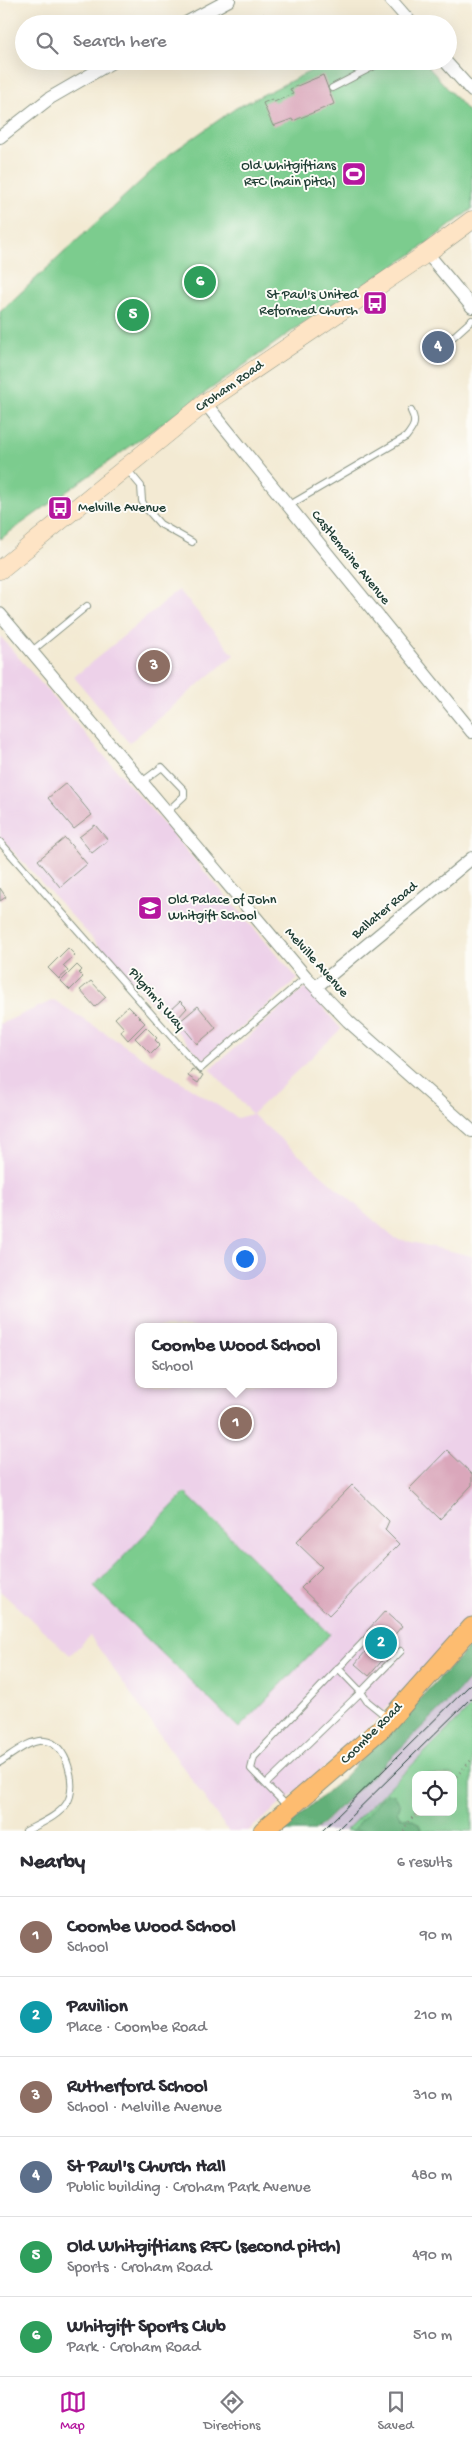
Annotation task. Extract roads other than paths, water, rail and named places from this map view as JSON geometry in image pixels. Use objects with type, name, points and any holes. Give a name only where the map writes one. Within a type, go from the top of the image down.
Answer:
[{"type":"main road","name":"Coombe Road","points":[[264,1831],[341,1765],[389,1719],[472,1627]]},
{"type":"street","points":[[201,15],[229,0]]},
{"type":"street","points":[[392,0],[404,15]]},
{"type":"street","points":[[0,137],[50,98],[98,70]]},
{"type":"street","points":[[453,70],[472,91]]},
{"type":"street","name":"Croham Road","points":[[0,570],[204,403],[427,254],[472,220]]},
{"type":"street","points":[[427,254],[472,307]]},
{"type":"street","name":"Castlemaine Avenue","points":[[204,403],[472,732]]},
{"type":"street","name":"Melville Avenue","points":[[0,614],[306,978],[348,1021],[423,1090],[472,1131]]},
{"type":"street","name":"Ballater Road","points":[[316,987],[472,858]]},
{"type":"lane","points":[[332,88],[367,70]]},
{"type":"lane","points":[[453,337],[472,320]]},
{"type":"lane","points":[[288,506],[406,437],[414,427],[415,419],[412,411]]},
{"type":"lane","points":[[125,467],[141,486],[142,501],[160,524],[192,542]]},
{"type":"lane","points":[[32,651],[86,606]]},
{"type":"lane","points":[[142,782],[162,767],[184,790],[184,796],[167,812]]},
{"type":"lane","name":"Pilgrim's Way","points":[[0,842],[200,1069],[306,978]]},
{"type":"lane","points":[[289,1808],[251,1769],[254,1757],[370,1635]]},
{"type":"lane","points":[[266,1784],[401,1651]]},
{"type":"lane","points":[[338,1668],[367,1701],[389,1719]]},
{"type":"lane","points":[[0,1762],[33,1743],[45,1741],[54,1744],[63,1753],[72,1783],[67,1803],[60,1811],[26,1831]]},
{"type":"tram line","points":[[322,1831],[472,1683]]},
{"type":"tram line","points":[[336,1831],[472,1697]]},
{"type":"place","name":"Old Whitgiftians RFC (main pitch)","points":[[354,174]]},
{"type":"place","name":"Whitgift Sports Club","points":[[200,282]]},
{"type":"place","name":"St Paul's United Reformed Church","points":[[375,303]]},
{"type":"place","name":"Old Whitgiftians RFC (second pitch)","points":[[133,315]]},
{"type":"place","name":"St Paul's Church Hall","points":[[438,347]]},
{"type":"place","name":"Melville Avenue","points":[[60,508]]},
{"type":"place","name":"Rutherford School","points":[[154,666]]},
{"type":"place","name":"Old Palace of John Whitgift School","points":[[150,908]]},
{"type":"place","name":"Coombe Wood School","points":[[236,1423]]},
{"type":"place","name":"Pavilion","points":[[381,1643]]}]
